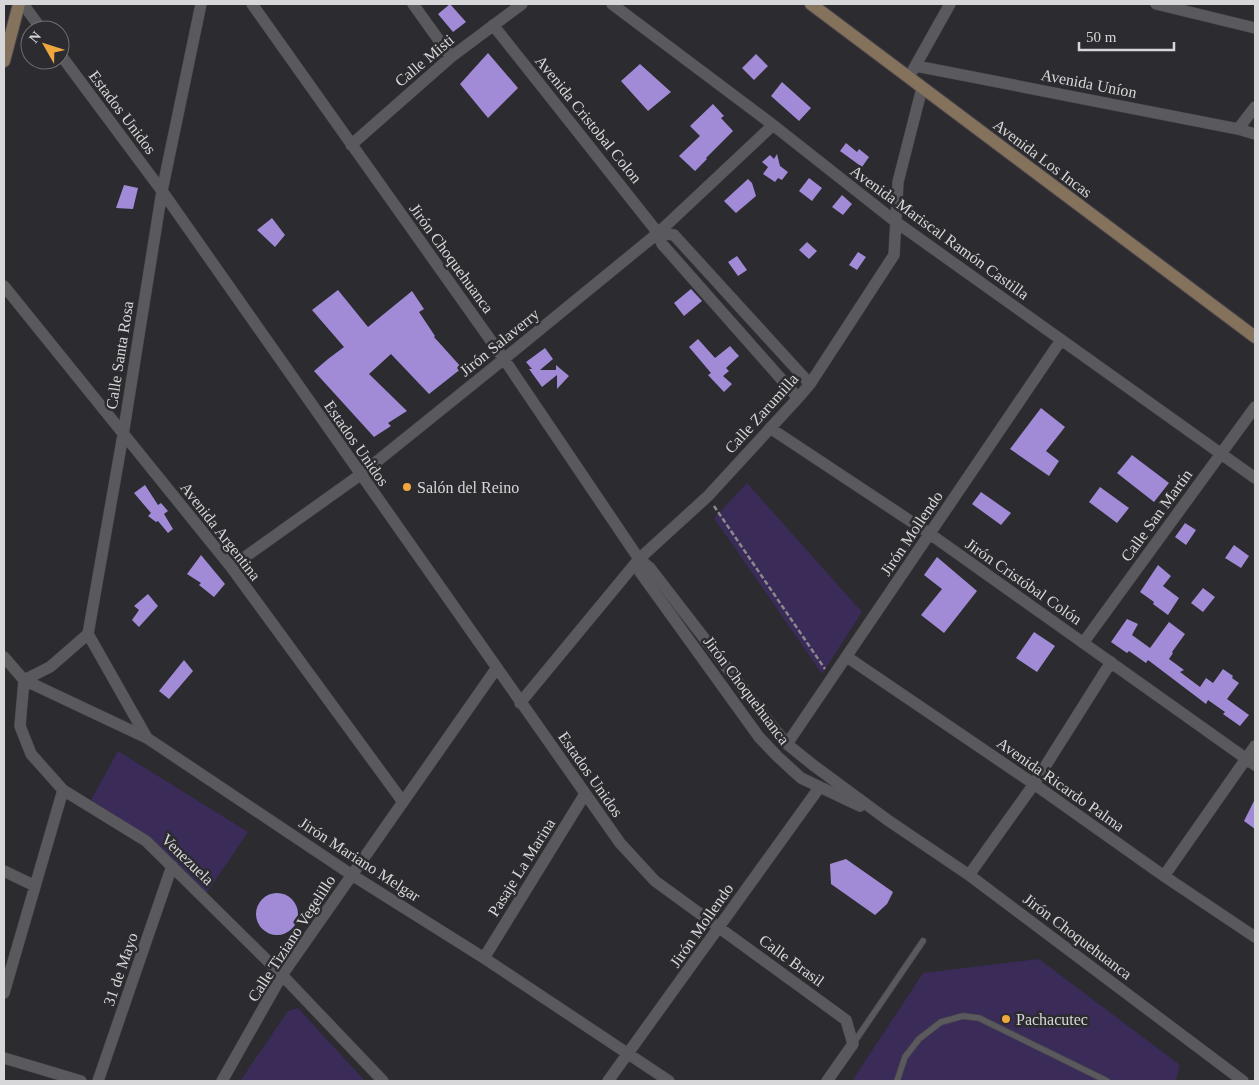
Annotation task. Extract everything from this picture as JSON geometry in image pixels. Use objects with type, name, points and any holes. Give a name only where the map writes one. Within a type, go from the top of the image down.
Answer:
[{"type":"street","points":[[4,61],[18,4]]},
{"type":"street","points":[[22,4],[34,20]]},
{"type":"street","name":"Calle Santa Rosa","points":[[88,634],[123,436],[162,192],[201,4]]},
{"type":"street","name":"Jirón Choquehuanca","points":[[252,4],[504,359],[639,559],[650,568],[787,744],[889,821],[969,875],[1244,1081]]},
{"type":"street","points":[[413,4],[451,57]]},
{"type":"street","name":"Calle Misti","points":[[351,145],[451,57],[522,4]]},
{"type":"street","name":"Avenida Mariscal Ramón Castilla","points":[[612,4],[773,124],[896,222],[1255,478]]},
{"type":"street","name":"Avenida Los Incas","points":[[811,4],[1255,337]]},
{"type":"street","points":[[909,78],[950,4]]},
{"type":"street","points":[[1156,4],[1255,28]]},
{"type":"street","name":"Avenida Cristobal Colon","points":[[493,25],[658,232],[662,244],[798,398]]},
{"type":"street","name":"Avenida Uníon","points":[[916,66],[1238,129],[1255,134]]},
{"type":"street","name":"Estados Unidos","points":[[70,68],[162,192],[620,844],[655,880],[719,927]]},
{"type":"street","name":"Calle Zarumilla","points":[[520,703],[639,559],[708,496],[810,384],[894,255],[898,182],[922,88]]},
{"type":"street","points":[[1238,129],[1255,107]]},
{"type":"street","name":"Jirón Salaverry","points":[[231,567],[360,475],[504,359],[658,232],[773,124]]},
{"type":"street","points":[[658,232],[674,235],[810,384]]},
{"type":"street","name":"Avenida Argentina","points":[[4,286],[123,436],[231,567],[403,802]]},
{"type":"street","name":"Jirón Mollendo","points":[[787,744],[1061,340]]},
{"type":"street","name":"Calle San Martín","points":[[1083,643],[1255,407]]},
{"type":"street","name":"Jirón Cristóbal Colón","points":[[770,428],[930,534],[1251,762]]},
{"type":"street","name":"Jirón Choquehuanca","points":[[639,559],[640,572],[759,737],[777,756],[801,778],[889,821]]},
{"type":"street","points":[[4,657],[24,680],[50,667],[88,634],[147,738]]},
{"type":"street","name":"Avenida Ricardo Palma","points":[[847,657],[1255,937]]},
{"type":"street","points":[[969,875],[1034,784],[1111,662]]},
{"type":"street","name":"Calle Tiziano Vegelillo","points":[[222,1081],[282,975],[496,669]]},
{"type":"street","name":"Jirón Mariano Melgar","points":[[24,680],[147,738],[352,875],[484,958],[669,1081]]},
{"type":"street","name":"Venezuela","points":[[24,680],[20,726],[31,754],[62,790],[146,841],[282,975],[383,1081]]},
{"type":"street","points":[[1164,876],[1251,762],[1255,746]]},
{"type":"street","name":"Jirón Mollendo","points":[[608,1081],[630,1054],[819,788]]},
{"type":"street","points":[[4,993],[62,790]]},
{"type":"street","name":"Pasaje La Marina","points":[[484,958],[585,794]]},
{"type":"street","name":"31 de Mayo","points":[[98,1081],[172,866]]},
{"type":"street","points":[[4,871],[35,886]]},
{"type":"street","name":"Calle Brasil","points":[[719,927],[846,1020],[853,1044]]},
{"type":"street","points":[[830,1080],[853,1044]]},
{"type":"street","points":[[4,1058],[81,1081]]},
{"type":"lane","points":[[853,1044],[923,941]]},
{"type":"lane","points":[[897,1081],[905,1057],[919,1038],[941,1022],[963,1016],[979,1018],[1107,1081]]},
{"type":"path","points":[[708,496],[832,679]]},
{"type":"shaded area","points":[[747,483],[862,612],[822,674],[714,518]]},
{"type":"shaded area","points":[[118,751],[248,832],[206,894],[156,843],[91,800]]},
{"type":"shaded area","name":"Pachacutec","points":[[1039,959],[1180,1065],[1176,1081],[852,1081],[923,973]]},
{"type":"shaded area","points":[[298,1008],[365,1081],[240,1081],[288,1011]]},
{"type":"building","points":[[450,4],[466,22],[453,32],[438,14]]},
{"type":"building","points":[[488,53],[518,88],[488,118],[460,84]]},
{"type":"building","points":[[756,54],[768,66],[754,80],[742,68]]},
{"type":"building","points":[[640,64],[671,92],[648,111],[621,81]]},
{"type":"building","points":[[782,82],[811,108],[799,121],[771,96]]},
{"type":"building","points":[[713,104],[724,116],[721,118],[733,131],[695,171],[679,156],[700,136],[690,126]]},
{"type":"building","points":[[846,143],[857,152],[859,149],[869,157],[862,167],[840,151]]},
{"type":"building","points":[[777,154],[780,166],[788,172],[782,180],[778,178],[775,182],[763,174],[768,167],[762,162],[770,155],[774,159]]},
{"type":"building","points":[[809,178],[822,188],[812,201],[799,191]]},
{"type":"building","points":[[748,179],[752,183],[756,196],[736,213],[724,201]]},
{"type":"building","points":[[124,185],[138,188],[133,209],[116,208]]},
{"type":"building","points":[[842,195],[852,204],[843,215],[832,207]]},
{"type":"building","points":[[272,218],[285,235],[275,247],[257,230]]},
{"type":"building","points":[[807,242],[817,251],[809,259],[799,250]]},
{"type":"building","points":[[858,252],[866,257],[857,270],[849,265]]},
{"type":"building","points":[[737,256],[747,270],[738,276],[728,262]]},
{"type":"building","points":[[691,289],[702,301],[684,316],[674,303]]},
{"type":"building","points":[[338,290],[368,327],[412,291],[424,309],[419,312],[434,337],[462,368],[429,394],[391,354],[369,374],[407,411],[388,423],[391,426],[374,437],[314,371],[344,347],[312,310]]},
{"type":"building","points":[[698,339],[715,358],[730,346],[739,356],[726,368],[729,371],[723,376],[732,384],[724,392],[708,375],[711,373],[689,347]]},
{"type":"building","points":[[545,348],[553,359],[540,370],[556,370],[556,365],[569,376],[557,389],[557,375],[542,387],[526,362]]},
{"type":"building","points":[[1041,408],[1065,427],[1046,451],[1059,461],[1049,476],[1010,449]]},
{"type":"building","points":[[1132,455],[1169,483],[1154,502],[1117,473]]},
{"type":"building","points":[[145,485],[158,505],[161,503],[168,511],[164,514],[173,529],[168,533],[158,521],[156,522],[148,516],[151,513],[134,493]]},
{"type":"building","points":[[1100,487],[1129,508],[1117,523],[1089,502]]},
{"type":"building","points":[[981,492],[1011,513],[1001,525],[972,504]]},
{"type":"building","points":[[1185,523],[1196,530],[1186,545],[1175,537]]},
{"type":"building","points":[[1234,545],[1249,556],[1241,568],[1225,558]]},
{"type":"building","points":[[201,555],[225,584],[214,597],[199,585],[201,583],[187,574]]},
{"type":"building","points":[[937,557],[977,591],[944,633],[921,615],[942,589],[924,575]]},
{"type":"building","points":[[1158,565],[1171,576],[1163,586],[1179,598],[1168,615],[1140,592]]},
{"type":"building","points":[[1203,588],[1215,597],[1203,612],[1191,603]]},
{"type":"building","points":[[148,594],[158,606],[139,627],[132,620],[139,610],[134,606]]},
{"type":"building","points":[[1127,619],[1138,624],[1132,635],[1150,648],[1169,622],[1185,634],[1169,659],[1184,670],[1180,672],[1200,687],[1206,678],[1213,683],[1223,669],[1233,676],[1232,678],[1239,683],[1227,699],[1249,715],[1240,726],[1223,714],[1225,712],[1208,700],[1206,704],[1148,660],[1146,663],[1129,651],[1127,653],[1111,642]]},
{"type":"building","points":[[1034,632],[1055,646],[1037,672],[1016,658]]},
{"type":"building","points":[[184,660],[193,671],[169,699],[159,691]]},
{"type":"building","points":[[1255,799],[1255,829],[1244,821]]},
{"type":"building","points":[[846,859],[893,892],[887,904],[875,915],[831,884],[830,864]]},
{"type":"building","points":[[281,893],[289,896],[295,902],[298,914],[295,926],[289,932],[273,935],[265,932],[259,926],[256,910],[259,902],[265,896]]},
{"type":"place","name":"Salón del Reino","points":[[407,487]]},
{"type":"place","name":"Pachacutec","points":[[1006,1019]]}]
